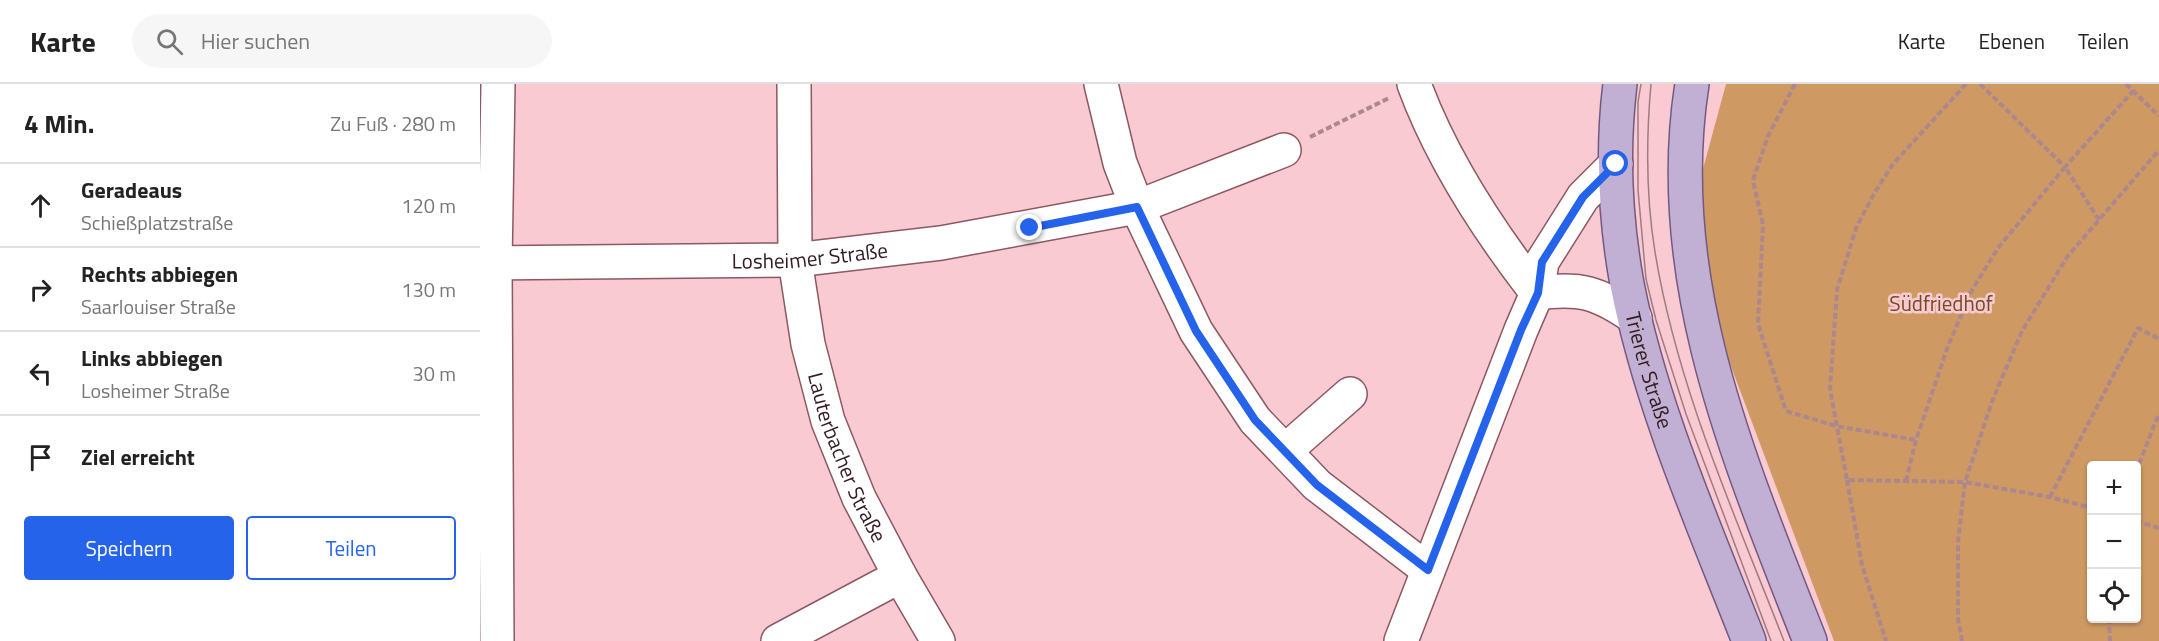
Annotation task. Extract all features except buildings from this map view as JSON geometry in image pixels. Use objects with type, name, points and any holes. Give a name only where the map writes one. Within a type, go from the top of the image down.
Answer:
[{"type":"main road","name":"Trierer Straße","points":[[1620,84],[1616,164],[1620,232],[1627,285],[1665,417],[1749,641]]},
{"type":"main road","points":[[1692,84],[1685,154],[1686,226],[1695,294],[1706,347],[1733,437],[1810,641]]},
{"type":"street","points":[[497,641],[488,264],[498,84]]},
{"type":"street","name":"Lauterbacher Straße","points":[[794,84],[795,260],[808,344],[828,421],[859,498],[900,576],[938,641]]},
{"type":"street","points":[[1101,84],[1120,163],[1137,207],[1196,331],[1255,420],[1317,485],[1428,570]]},
{"type":"street","points":[[1414,85],[1449,163],[1509,256],[1538,293]]},
{"type":"street","name":"Losheimer Straße","points":[[488,264],[795,260],[941,243],[1137,207],[1284,150]]},
{"type":"street","points":[[1401,641],[1521,330],[1538,293],[1542,262],[1583,197],[1616,164]]},
{"type":"street","points":[[1538,293],[1559,290],[1581,291],[1606,300],[1635,318]]},
{"type":"street","points":[[1285,451],[1350,394]]},
{"type":"street","points":[[778,641],[900,576]]},
{"type":"path","points":[[1795,84],[1768,136],[1753,180],[1763,225],[1758,324],[1786,411],[1836,426],[1916,440]]},
{"type":"path","points":[[1886,641],[1862,565],[1830,389],[1837,290],[1856,228],[1875,192],[1893,164],[1966,84]]},
{"type":"path","points":[[1980,84],[2065,167],[2098,220]]},
{"type":"path","points":[[2126,84],[2159,116]]},
{"type":"path","points":[[1284,150],[1414,85]]},
{"type":"path","points":[[1906,481],[1916,440],[1948,346],[1972,290],[1998,248],[2065,167],[2133,91]]},
{"type":"path","points":[[1962,641],[1958,618],[1958,542],[1965,482],[1993,399],[2022,331],[2067,257],[2159,150]]},
{"type":"path","points":[[2050,498],[2138,328],[2159,339]]},
{"type":"path","points":[[2140,461],[2159,413]]},
{"type":"path","points":[[1847,480],[1965,482],[2087,507]]},
{"type":"path","points":[[2141,523],[2159,528]]},
{"type":"path","points":[[2109,623],[2110,641]]},
{"type":"green space","name":"Südfriedhof","points":[[1726,84],[2159,84],[2159,641],[1834,641],[1714,321],[1703,233],[1703,169]]},
{"type":"tram line","points":[[1641,84],[1638,102],[1638,190],[1646,279],[1656,320],[1686,414],[1771,641]]},
{"type":"tram line","points":[[1651,84],[1648,189],[1655,252],[1665,302],[1709,450],[1784,641]]},
{"type":"route","points":[[1030,228],[1137,207],[1196,331],[1255,420],[1317,485],[1428,570],[1521,330],[1538,293],[1542,262],[1583,197],[1616,164]]}]
